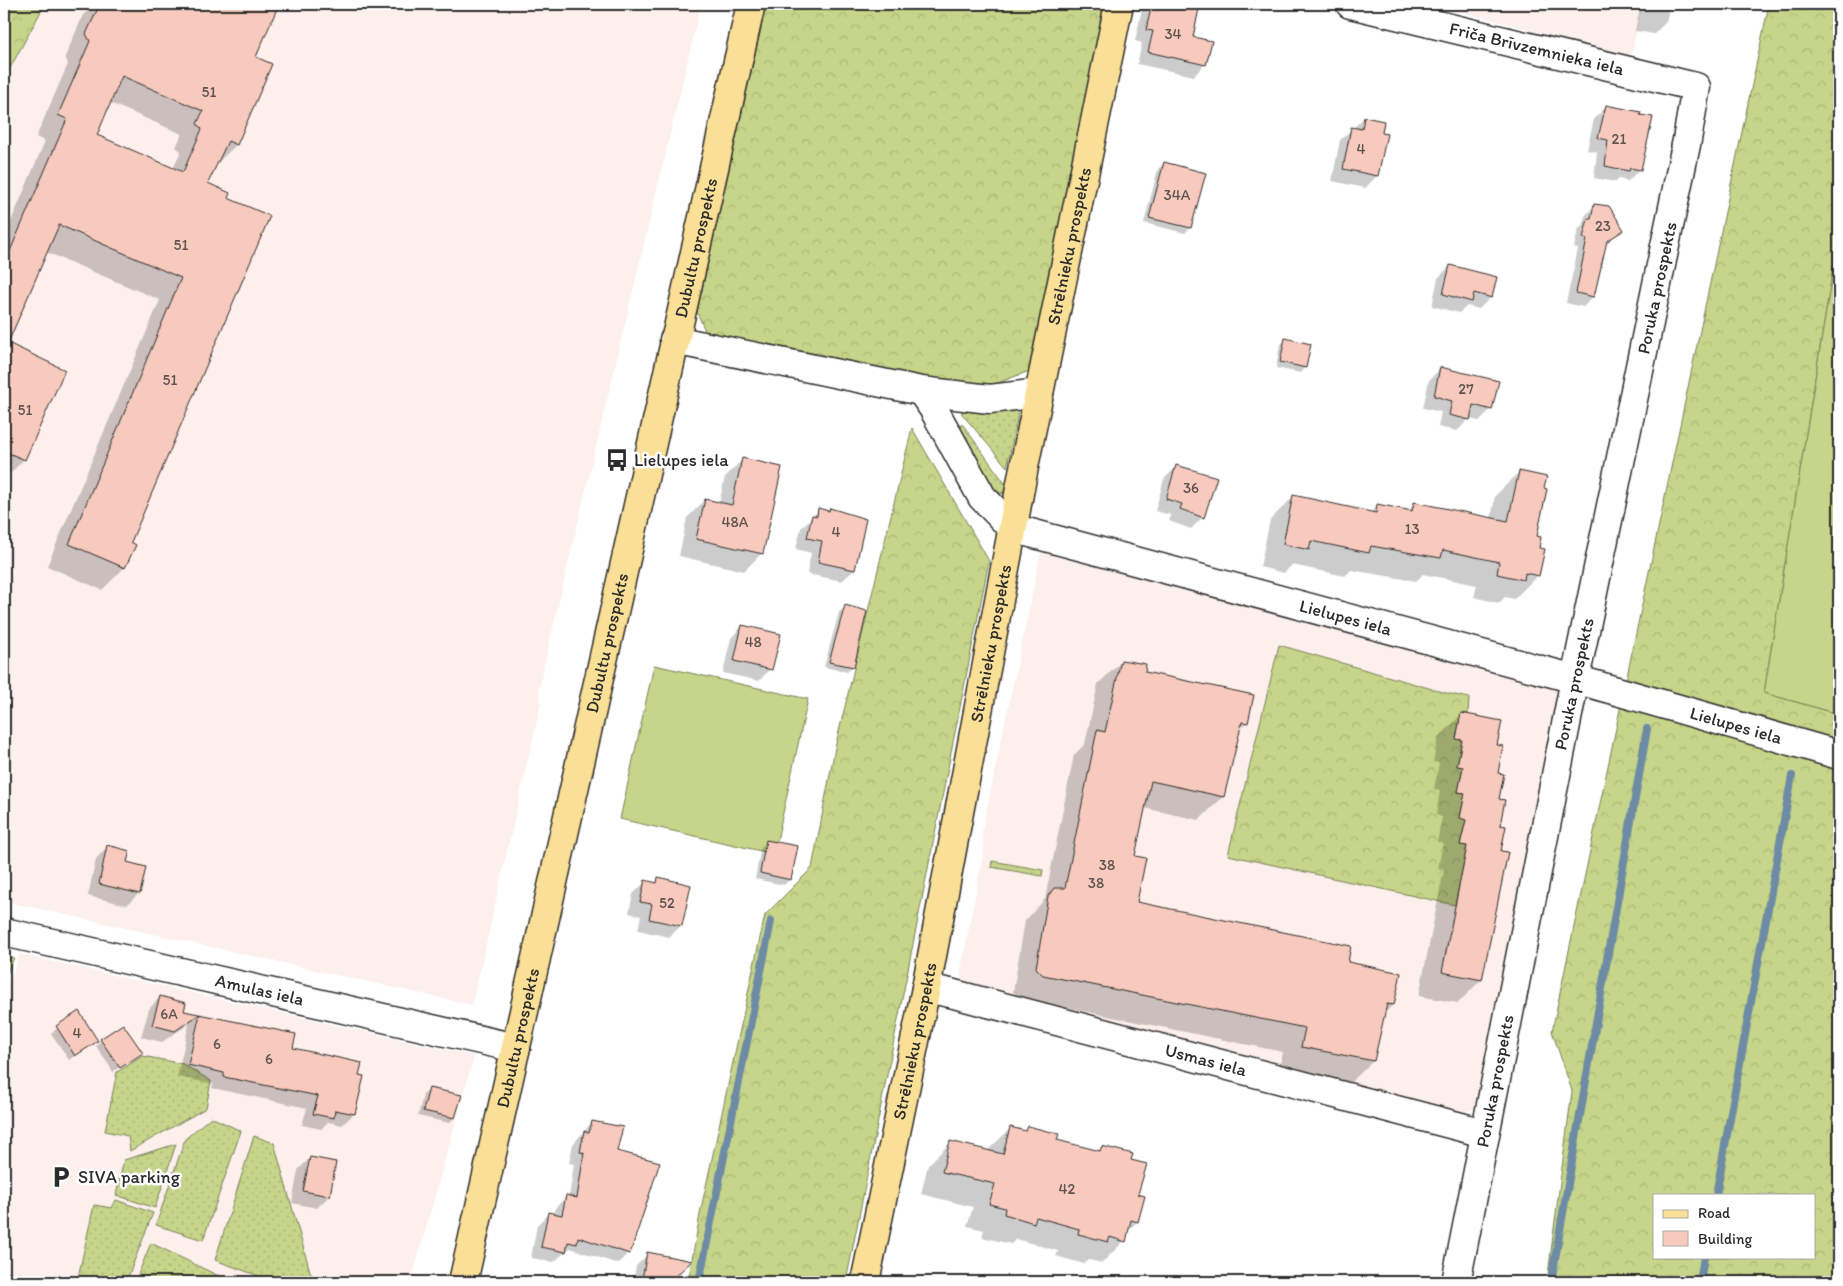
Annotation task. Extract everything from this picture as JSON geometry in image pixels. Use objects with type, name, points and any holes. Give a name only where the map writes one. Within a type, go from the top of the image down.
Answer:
[{"type":"main road","name":"Dubultu prospekts","points":[[463,1282],[751,4]]},
{"type":"main road","name":"Strēlnieku prospekts","points":[[865,1282],[926,988],[1012,528],[1119,4]]},
{"type":"street","name":"Friča Brīvzemnieka iela","points":[[1350,4],[1696,87]]},
{"type":"street","name":"Poruka prospekts","points":[[1456,1282],[1484,1132],[1575,679],[1687,140],[1696,87]]},
{"type":"street","points":[[674,340],[922,391],[990,399],[1039,393]]},
{"type":"street","points":[[922,391],[982,497],[1012,528]]},
{"type":"street","name":"Lielupes iela","points":[[1012,528],[1575,679],[1839,755]]},
{"type":"street","name":"Amulas iela","points":[[4,932],[516,1048]]},
{"type":"street","name":"Usmas iela","points":[[926,988],[1484,1132]]},
{"type":"shaded area","points":[[4,4],[701,4],[544,665],[539,689],[541,703],[472,1005],[4,901]]},
{"type":"shaded area","points":[[1432,4],[1643,4],[1631,56]]},
{"type":"shaded area","points":[[1041,551],[1554,686],[1563,700],[1477,1108],[1450,1117],[962,987],[961,969],[984,850],[982,832]]},
{"type":"shaded area","points":[[19,954],[474,1056],[411,1282],[4,1282],[4,991],[15,968]]},
{"type":"green space","points":[[4,4],[45,4],[4,79]]},
{"type":"green space","points":[[766,4],[1104,4],[1032,370],[990,386],[938,381],[706,333],[697,312]]},
{"type":"green space","points":[[1769,4],[1839,4],[1839,231],[1764,693],[1839,714],[1839,1282],[1547,1282],[1572,1091],[1552,1031]]},
{"type":"green space","points":[[1839,231],[1839,714],[1764,693]]},
{"type":"green space","points":[[961,406],[1015,407],[1018,414],[1007,467],[962,414]]},
{"type":"green space","points":[[959,424],[963,425],[1006,485],[1003,494],[991,489],[958,428]]},
{"type":"green space","points":[[912,428],[989,561],[846,1282],[688,1282],[701,1209],[765,915],[812,868],[835,748]]},
{"type":"green space","points":[[1279,645],[1469,698],[1468,714],[1461,713],[1456,739],[1462,740],[1457,766],[1463,767],[1458,792],[1465,793],[1460,818],[1466,820],[1460,845],[1467,846],[1455,905],[1228,855]]},
{"type":"green space","points":[[654,665],[808,699],[774,854],[620,819]]},
{"type":"green space","points":[[992,861],[1043,870],[1042,876],[991,867]]},
{"type":"green space","points":[[4,956],[14,958],[4,980]]},
{"type":"green space","points":[[143,1056],[183,1064],[211,1081],[206,1108],[130,1151],[128,1136],[105,1131],[117,1072]]},
{"type":"green space","points":[[211,1117],[241,1131],[203,1240],[156,1225],[185,1139]]},
{"type":"green space","points":[[254,1136],[274,1143],[313,1282],[275,1282],[215,1260]]},
{"type":"green space","points":[[176,1144],[155,1208],[116,1195],[124,1160]]},
{"type":"green space","points":[[116,1200],[153,1213],[126,1282],[77,1282],[94,1205],[112,1208]]},
{"type":"green space","points":[[151,1243],[231,1282],[135,1282]]},
{"type":"green space","points":[[4,1272],[77,1282],[4,1282]]},
{"type":"building","points":[[100,4],[279,4],[256,57],[272,64],[237,145],[228,141],[208,183],[230,193],[228,198],[270,216],[131,542],[136,545],[125,568],[69,544],[181,278],[59,225],[8,343],[65,370],[25,460],[4,451],[4,265],[67,119],[58,115],[90,41],[86,34]],"holes":[[[122,76],[203,111],[197,124],[202,129],[183,172],[97,135]]]},
{"type":"building","points":[[1152,4],[1200,4],[1193,37],[1212,41],[1206,65],[1148,52],[1153,31],[1146,30]]},
{"type":"building","points":[[1606,105],[1641,112],[1640,115],[1653,117],[1641,170],[1630,168],[1629,171],[1605,166],[1608,140],[1598,138]]},
{"type":"building","points":[[1364,117],[1384,121],[1382,133],[1387,134],[1378,176],[1343,169],[1351,127],[1362,129]]},
{"type":"building","points":[[1164,162],[1206,173],[1191,228],[1149,218]]},
{"type":"building","points":[[1594,204],[1609,206],[1624,230],[1607,241],[1594,297],[1576,293],[1587,239],[1583,238],[1588,219],[1591,219]]},
{"type":"building","points":[[1450,265],[1497,277],[1492,298],[1474,293],[1472,302],[1443,294]]},
{"type":"building","points":[[1285,338],[1311,344],[1306,368],[1280,362]]},
{"type":"building","points":[[1440,367],[1499,381],[1492,410],[1473,405],[1470,420],[1449,415],[1452,401],[1434,396]]},
{"type":"building","points":[[742,458],[782,467],[763,554],[696,539],[705,499],[732,505]]},
{"type":"building","points":[[1176,465],[1217,477],[1204,518],[1180,509],[1182,504],[1166,499]]},
{"type":"building","points":[[1519,471],[1547,477],[1544,488],[1547,489],[1537,536],[1541,537],[1539,548],[1545,549],[1539,576],[1525,573],[1524,580],[1497,574],[1499,562],[1443,550],[1441,558],[1371,546],[1369,553],[1311,541],[1309,550],[1283,544],[1293,495],[1376,513],[1377,504],[1412,511],[1414,502],[1508,521]]},
{"type":"building","points":[[818,508],[829,511],[830,508],[866,519],[855,570],[818,562],[822,541],[807,538],[812,515],[817,516]]},
{"type":"building","points":[[845,605],[867,611],[854,667],[829,662]]},
{"type":"building","points":[[742,625],[781,634],[772,670],[734,661]]},
{"type":"building","points":[[1121,660],[1146,664],[1145,672],[1254,695],[1248,723],[1242,722],[1224,797],[1151,781],[1135,856],[1146,858],[1137,902],[1351,946],[1348,962],[1401,973],[1394,1005],[1387,1004],[1374,1061],[1301,1047],[1305,1028],[1043,975],[1036,968],[1048,896],[1054,888],[1065,888],[1097,730],[1105,732]]},
{"type":"building","points":[[1461,713],[1502,721],[1497,745],[1503,746],[1498,773],[1504,774],[1499,799],[1505,800],[1500,825],[1506,826],[1501,851],[1508,852],[1482,980],[1442,972],[1467,846],[1460,845],[1466,820],[1460,818],[1465,793],[1458,792],[1463,767],[1457,766],[1462,740],[1456,739]]},
{"type":"building","points":[[766,840],[798,846],[791,880],[760,873]]},
{"type":"building","points":[[107,845],[130,851],[127,862],[146,867],[140,894],[99,884]]},
{"type":"building","points":[[658,877],[691,885],[682,926],[649,919],[652,904],[640,902],[645,880],[657,883]]},
{"type":"building","points":[[160,996],[186,1003],[184,1011],[200,1014],[175,1031],[152,1025]]},
{"type":"building","points":[[79,1011],[98,1041],[75,1056],[56,1026]]},
{"type":"building","points":[[200,1014],[296,1034],[293,1048],[362,1063],[359,1075],[364,1076],[355,1114],[335,1110],[334,1118],[313,1114],[318,1096],[224,1077],[224,1073],[188,1065]]},
{"type":"building","points":[[123,1024],[143,1053],[120,1068],[100,1039]]},
{"type":"building","points":[[429,1088],[462,1095],[455,1118],[423,1111]]},
{"type":"building","points":[[592,1121],[623,1127],[617,1151],[660,1162],[630,1254],[578,1237],[577,1244],[568,1242],[566,1252],[541,1247],[548,1212],[562,1215],[566,1195],[577,1198],[584,1153],[580,1152],[584,1131],[589,1133]]},
{"type":"building","points":[[1028,1126],[1059,1134],[1057,1140],[1100,1151],[1102,1146],[1133,1154],[1131,1160],[1147,1164],[1138,1194],[1145,1196],[1138,1222],[1131,1220],[1126,1242],[1110,1237],[1108,1242],[1078,1234],[1079,1229],[1036,1217],[1034,1223],[1004,1214],[1005,1208],[989,1204],[995,1184],[942,1172],[950,1141],[1003,1154],[1010,1127],[1026,1131]]},
{"type":"building","points":[[310,1157],[336,1162],[330,1196],[303,1191]]},
{"type":"building","points":[[647,1252],[692,1261],[669,1282],[642,1279]]},
{"type":"waterway","points":[[1551,1282],[1647,729]]},
{"type":"waterway","points":[[1716,1194],[1792,776]]},
{"type":"waterway","points":[[699,1282],[771,921]]},
{"type":"waterway","points":[[1700,1282],[1704,1258]]},
{"type":"place","name":"Lielupes iela","points":[[617,460]]},
{"type":"place","name":"SIVA parking","points":[[61,1177]]}]
